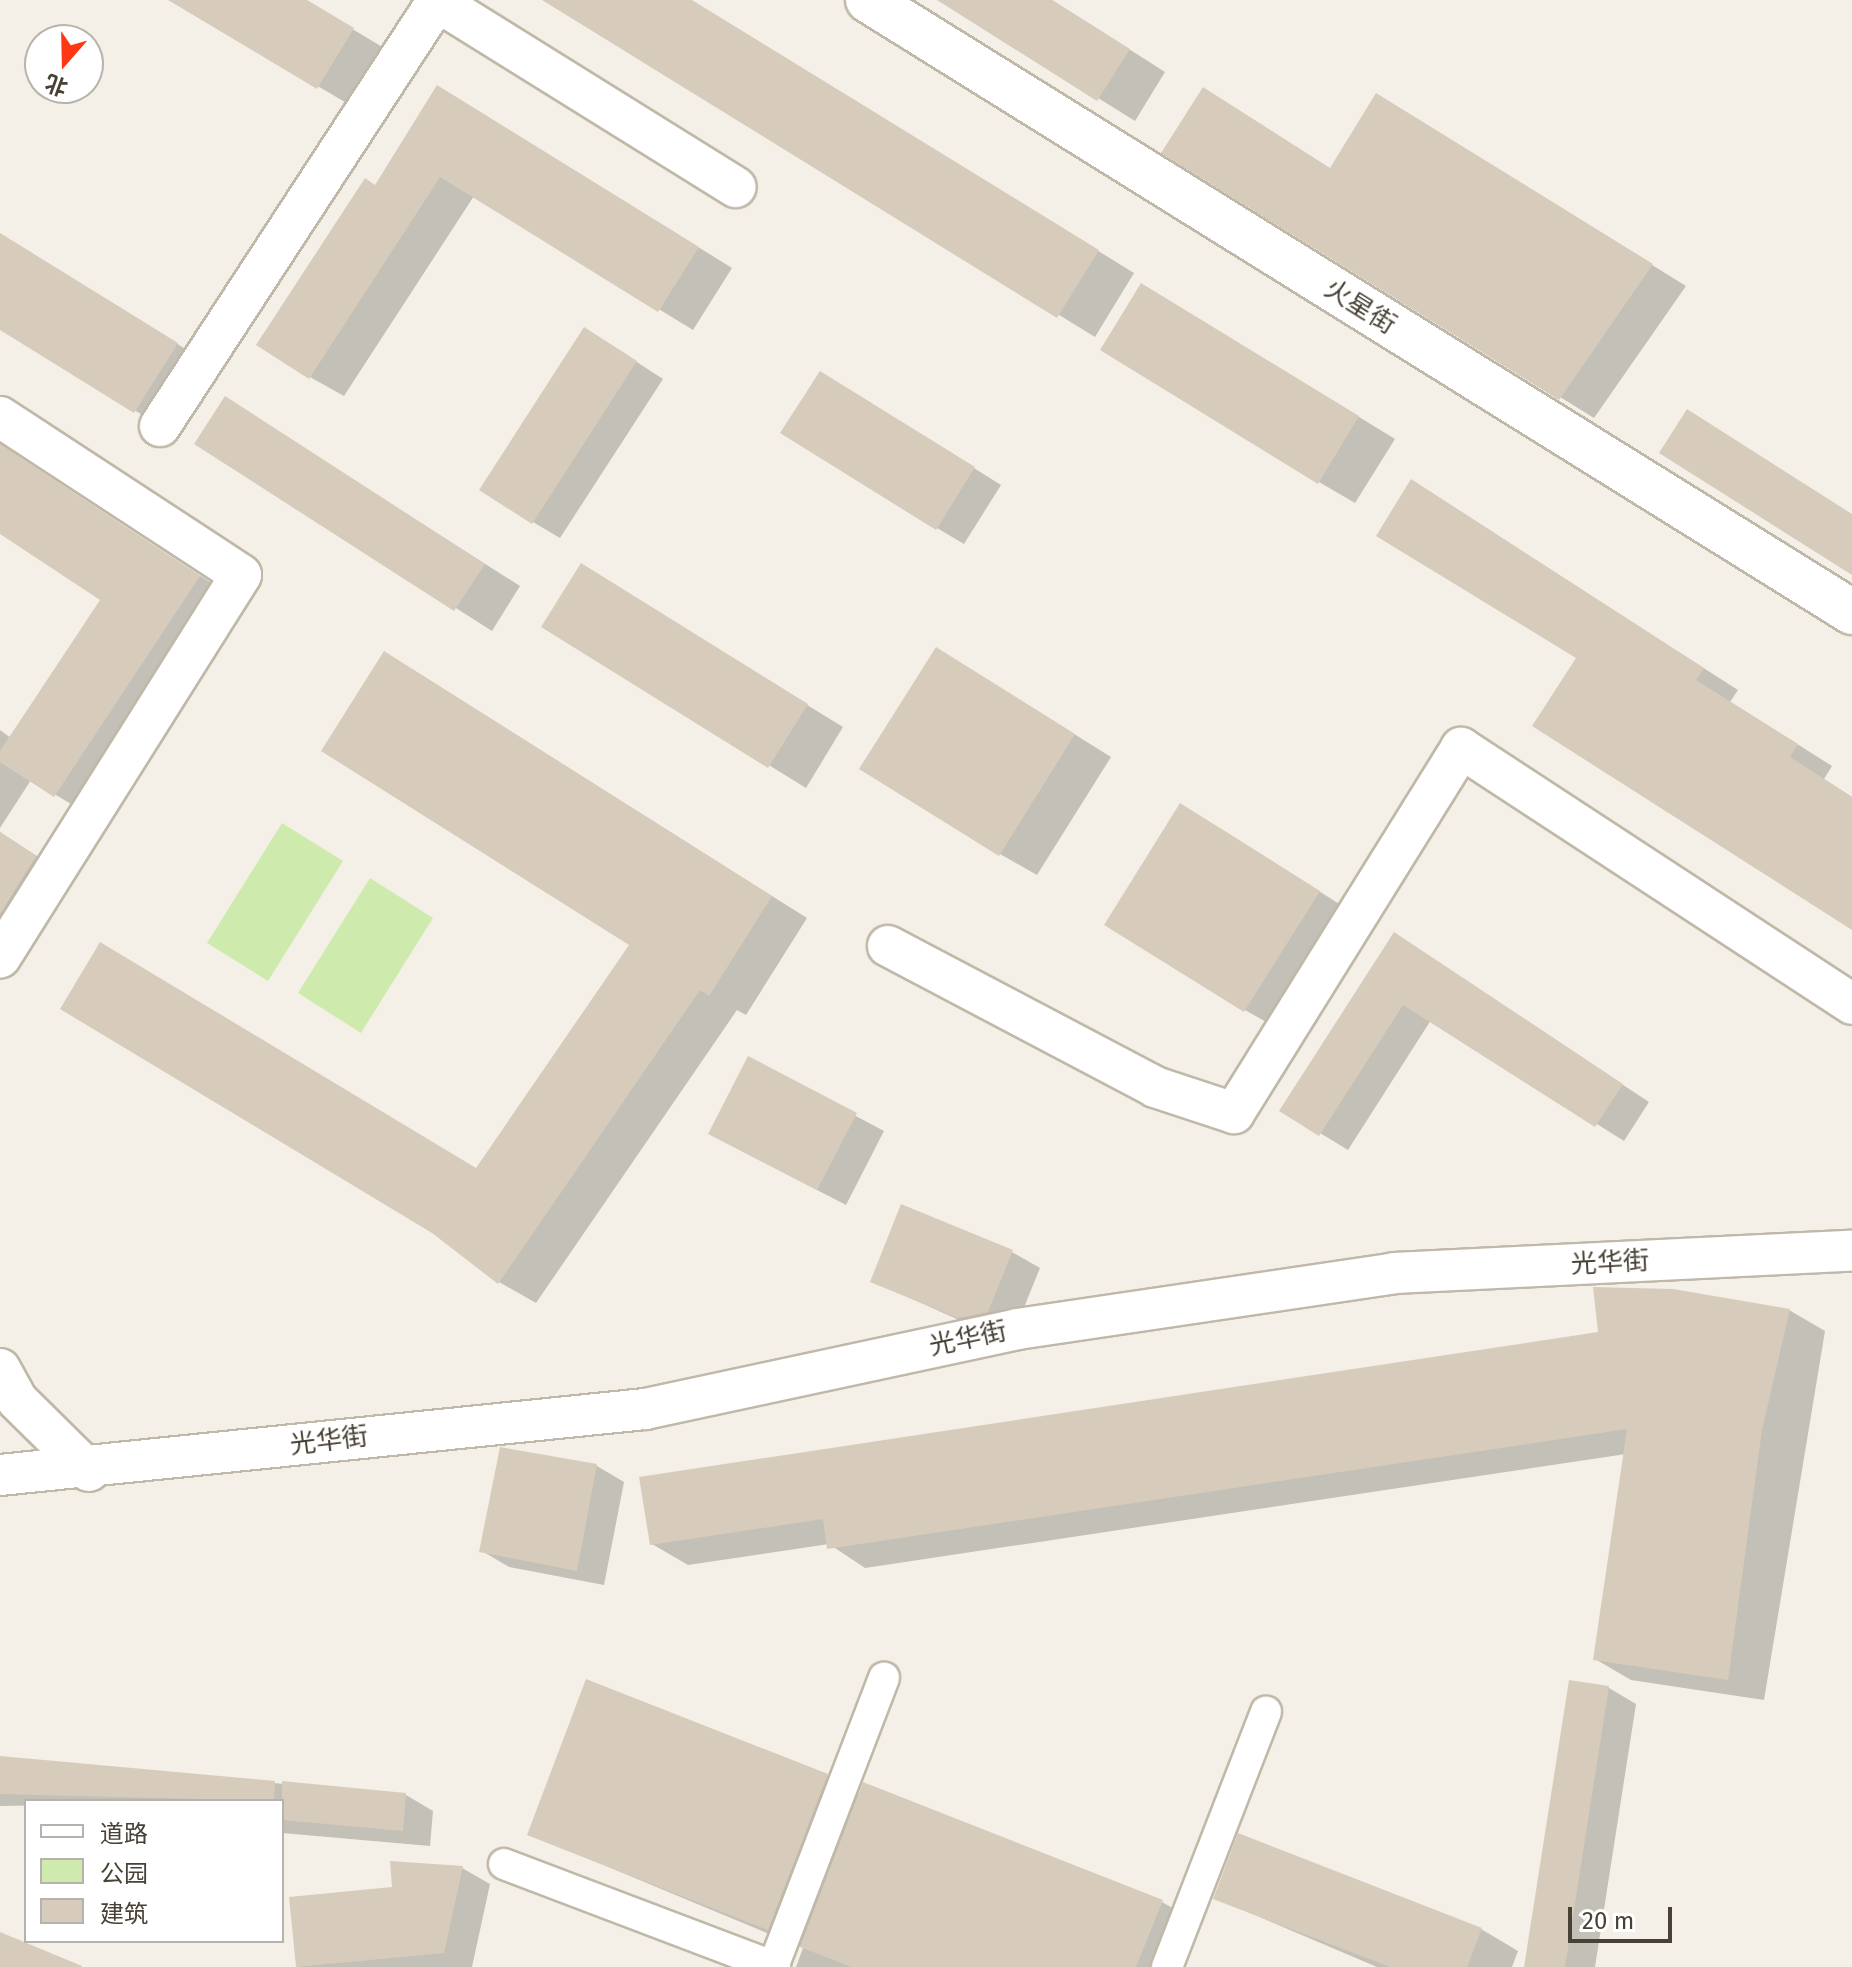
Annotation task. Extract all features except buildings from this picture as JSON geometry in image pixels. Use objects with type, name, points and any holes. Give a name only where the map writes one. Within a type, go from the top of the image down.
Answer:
[{"type":"street","points":[[160,426],[437,0],[735,187]]},
{"type":"street","name":"火星街","points":[[868,0],[1852,612]]},
{"type":"street","points":[[0,417],[241,575],[0,957]]},
{"type":"street","points":[[888,946],[1155,1087],[1234,1113],[1461,748],[1852,1004]]},
{"type":"street","name":"光华街","points":[[0,1475],[89,1471],[475,1422],[645,1409],[1017,1329],[1394,1273],[1852,1251]]},
{"type":"street","points":[[0,1369],[17,1400],[89,1471]]},
{"type":"street","points":[[504,1864],[774,1967],[884,1678]]},
{"type":"street","points":[[1167,1967],[1266,1712]]},
{"type":"green space","points":[[282,823],[343,861],[268,981],[207,943]]},
{"type":"green space","points":[[370,878],[433,918],[361,1033],[298,993]]}]
